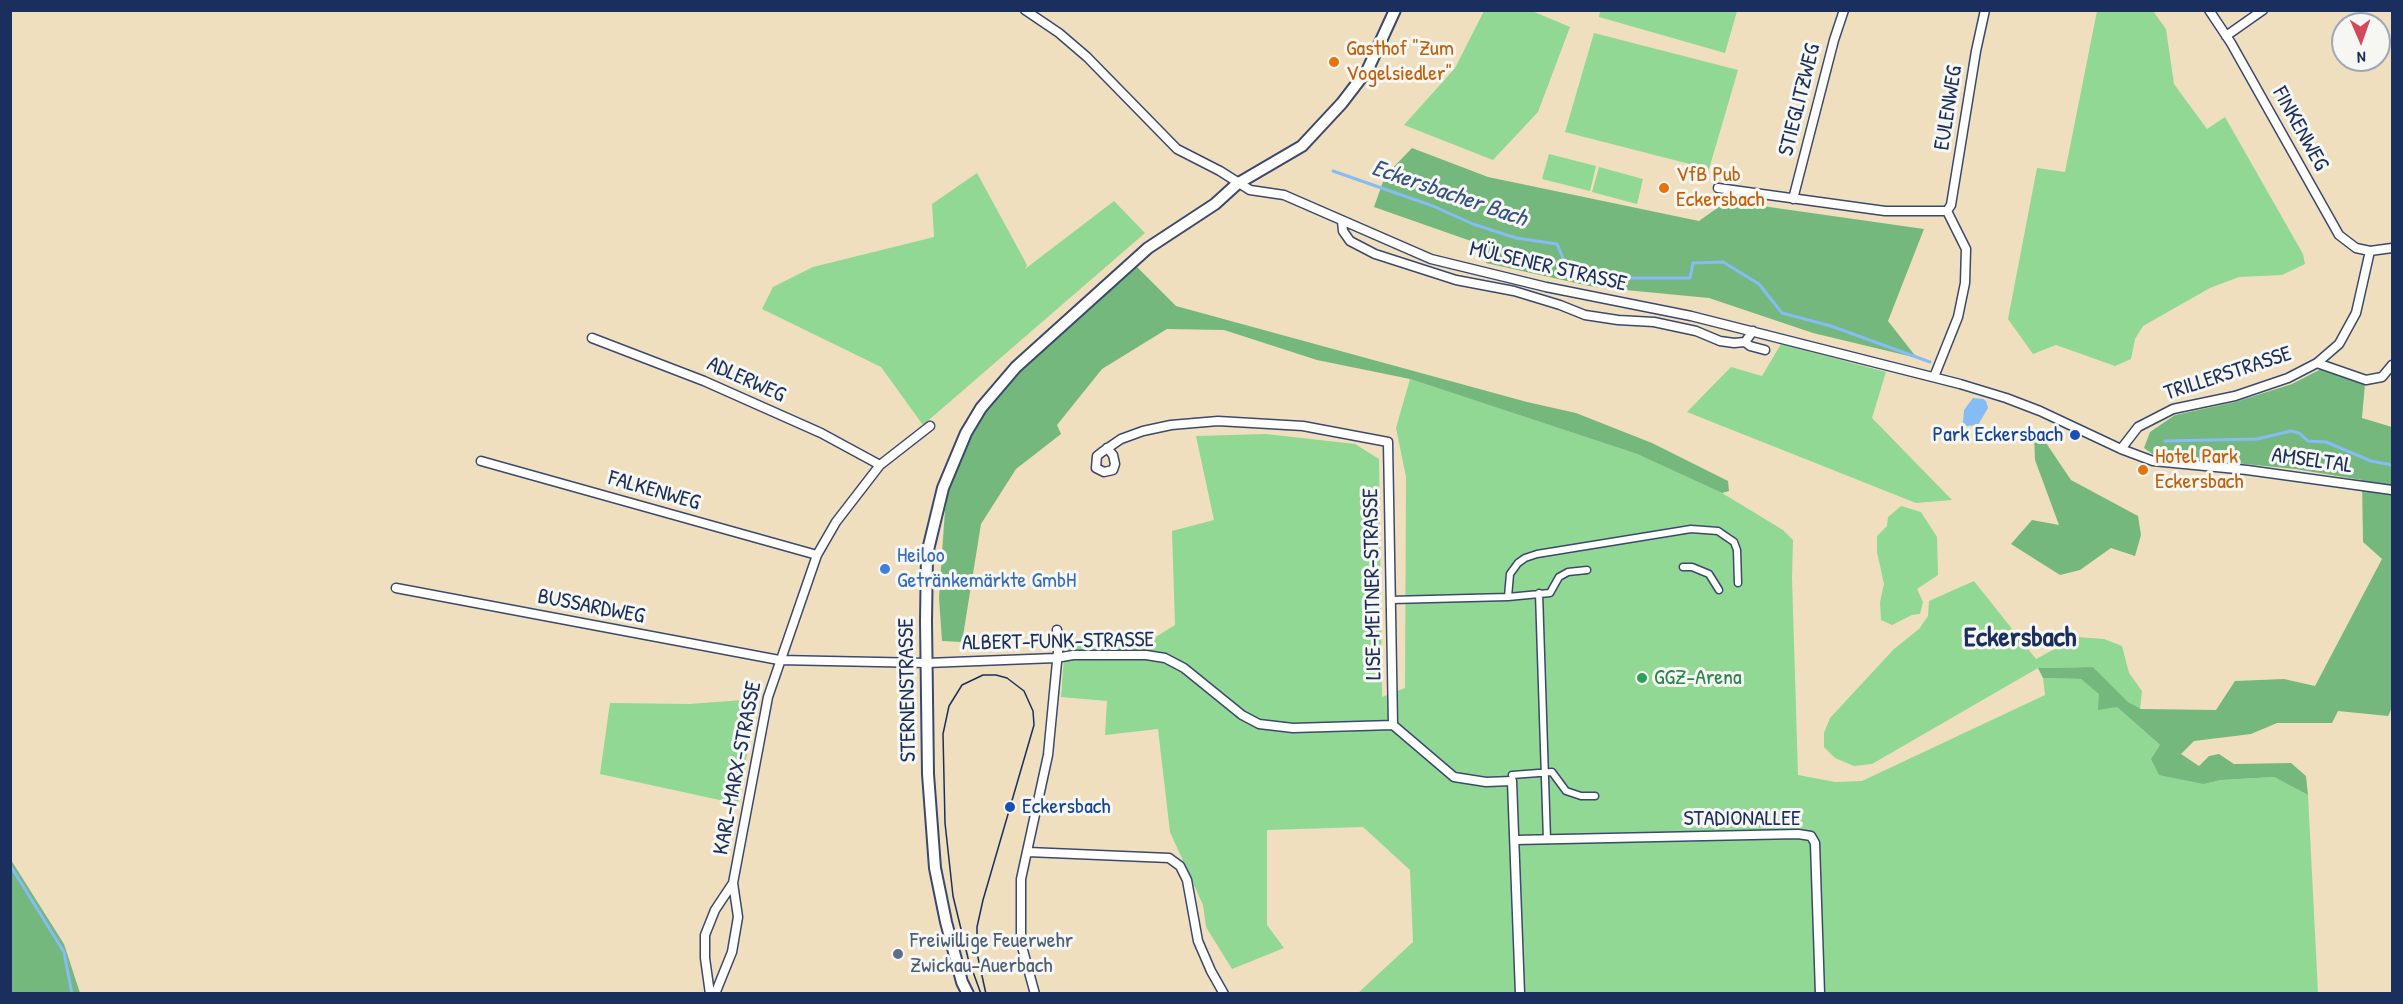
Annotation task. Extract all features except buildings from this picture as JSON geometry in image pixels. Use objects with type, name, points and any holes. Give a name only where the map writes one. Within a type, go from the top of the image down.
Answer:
[{"type":"street","name":"MÜLSENER STRASSE","points":[[1025,10],[1059,33],[1087,57],[1177,149],[1220,171],[1237,184],[1250,190],[1284,195],[1431,258],[1546,287],[1691,316],[1934,377],[2006,398],[2121,449]]},
{"type":"street","name":"STERNENSTRASSE","points":[[968,993],[962,982],[935,868],[928,774],[927,663],[927,554],[943,488],[966,433],[981,408],[1016,367],[1148,248],[1215,204],[1237,184],[1302,146],[1342,103],[1368,69],[1395,10]]},
{"type":"street","name":"STIEGLITZWEG","points":[[1794,200],[1834,40],[1844,10]]},
{"type":"street","name":"EULENWEG","points":[[1947,211],[1951,205],[1976,51],[1985,10]]},
{"type":"street","name":"FINKENWEG","points":[[2209,10],[2339,235],[2356,248],[2370,251]]},
{"type":"street","points":[[2226,36],[2263,10]]},
{"type":"street","points":[[1718,188],[1885,211],[1947,211],[1966,249],[1965,283],[1958,316],[1934,377]]},
{"type":"street","points":[[1342,221],[1343,231],[1350,241],[1375,254],[1449,278],[1514,291],[1585,315],[1654,322],[1696,331],[1720,341],[1745,342],[1750,346],[1765,350]]},
{"type":"street","points":[[2370,251],[2392,248]]},
{"type":"street","name":"TRILLERSTRASSE","points":[[2121,449],[2138,427],[2173,409],[2235,396],[2288,378],[2317,363],[2339,344],[2356,313],[2370,251]]},
{"type":"street","points":[[1745,342],[1753,332]]},
{"type":"street","name":"ADLERWEG","points":[[592,338],[704,381],[821,433],[880,465]]},
{"type":"street","points":[[2317,363],[2366,380],[2382,377],[2392,364]]},
{"type":"street","name":"LISE-MEITNER-STRASSE","points":[[1107,448],[1121,439],[1143,431],[1171,425],[1218,421],[1303,426],[1388,442],[1393,725]]},
{"type":"street","name":"KARL-MARX-STRASSE","points":[[713,993],[732,952],[738,917],[733,883],[768,697],[817,555],[836,522],[880,465],[930,426]]},
{"type":"street","name":"AMSELTAL","points":[[2121,449],[2153,461],[2247,470],[2392,490]]},
{"type":"street","name":"FALKENWEG","points":[[481,461],[817,555]]},
{"type":"street","points":[[1508,597],[1510,574],[1525,558],[1537,554],[1691,529],[1718,531],[1734,542],[1738,561],[1738,583]]},
{"type":"street","points":[[1683,567],[1692,567],[1709,574],[1719,590]]},
{"type":"street","points":[[1391,600],[1508,597],[1550,593],[1559,577],[1568,572],[1587,570]]},
{"type":"street","name":"BUSSARDWEG","points":[[396,588],[779,660]]},
{"type":"street","points":[[1539,593],[1547,840]]},
{"type":"street","points":[[1035,993],[1021,943],[1021,879],[1048,755],[1059,641],[1057,630]]},
{"type":"street","name":"ALBERT-FUNK-STRASSE","points":[[779,660],[927,663],[1056,658],[1073,655],[1146,655],[1165,658],[1184,668],[1242,715],[1259,724],[1293,728],[1393,725]]},
{"type":"street","points":[[1393,725],[1454,777],[1486,782],[1555,773],[1562,787],[1573,794],[1595,796]]},
{"type":"street","points":[[1512,778],[1520,993]]},
{"type":"street","name":"STADIONALLEE","points":[[1515,840],[1797,834],[1811,836],[1815,843],[1820,993]]},
{"type":"street","points":[[1028,852],[1169,858],[1180,866],[1187,880],[1198,940],[1211,971],[1224,993]]},
{"type":"street","name":"KARL-MARX-STRASSE","points":[[713,993],[705,958],[705,935],[716,910],[733,883]]},
{"type":"green space","points":[[1600,10],[1737,11],[1725,53],[1599,17]]},
{"type":"green space","points":[[1484,11],[1532,11],[1570,27],[1538,112],[1493,160],[1404,125],[1455,68]]},
{"type":"green space","points":[[2097,11],[2153,11],[2166,29],[2174,84],[2207,129],[2225,117],[2303,254],[2305,264],[2282,275],[2239,277],[2210,288],[2143,326],[2135,339],[2131,359],[2115,366],[2056,345],[2033,354],[2008,319],[2037,168],[2065,172]]},
{"type":"green space","points":[[1594,33],[1738,70],[1709,169],[1565,132]]},
{"type":"green space","points":[[1412,148],[1488,177],[1699,221],[1727,201],[1924,229],[1888,321],[1917,358],[1813,333],[1709,298],[1594,287],[1486,263],[1488,247],[1374,207],[1385,176]]},
{"type":"green space","points":[[1549,154],[1596,166],[1590,191],[1542,179]]},
{"type":"green space","points":[[1599,167],[1643,179],[1637,204],[1592,192]]},
{"type":"green space","points":[[977,173],[1027,265],[1025,269],[1114,201],[1145,233],[923,425],[881,367],[762,309],[773,287],[813,267],[934,237],[932,204]]},
{"type":"green space","points":[[1137,267],[1176,306],[1527,402],[1576,413],[1652,443],[1728,481],[1729,491],[1722,493],[1637,454],[1410,379],[1317,360],[1224,330],[1167,329],[1102,369],[1057,425],[1061,434],[1016,469],[981,524],[962,642],[942,641],[939,598],[945,510],[949,490],[972,435],[989,406],[1031,361]]},
{"type":"green space","points":[[1781,344],[1886,372],[1872,418],[1952,500],[1916,503],[1687,412],[1731,367],[1762,376]]},
{"type":"green space","points":[[2321,369],[2365,384],[2362,418],[2392,427],[2392,708],[2388,716],[2338,711],[2332,723],[2277,723],[2251,734],[2194,741],[2181,754],[2199,766],[2209,756],[2219,754],[2234,764],[2291,763],[2306,776],[2308,795],[2274,777],[2221,780],[2204,784],[2159,775],[2151,759],[2160,745],[2117,707],[2098,710],[2099,694],[2081,679],[2043,678],[2038,668],[2093,667],[2128,702],[2141,709],[2216,710],[2235,681],[2284,679],[2315,686],[2382,559],[2363,542],[2362,480],[2295,469],[2154,455],[2144,448],[2150,432],[2175,415],[2235,402],[2292,384]]},
{"type":"green space","points":[[1410,379],[1637,454],[1722,493],[1783,530],[1793,540],[1792,578],[1798,775],[1835,782],[1862,781],[2045,695],[2043,678],[2081,679],[2117,707],[2204,784],[2221,780],[2274,777],[2308,795],[2318,993],[1358,993],[1413,942],[1410,870],[1363,827],[1267,830],[1267,925],[1284,948],[1232,969],[1206,927],[1203,905],[1170,832],[1158,729],[1105,735],[1107,701],[1061,697],[1065,643],[1151,640],[1175,625],[1172,531],[1214,520],[1196,436],[1266,434],[1355,444],[1379,459],[1382,697],[1405,688],[1406,477],[1396,428]]},
{"type":"green space","points":[[2034,435],[2044,440],[2071,480],[2138,516],[2141,535],[2135,556],[2111,548],[2080,570],[2060,575],[2011,544],[2032,520],[2059,525],[2035,460]]},
{"type":"green space","points":[[1901,506],[1921,512],[1937,537],[1938,575],[1917,589],[1923,602],[1920,614],[1912,615],[1892,625],[1881,620],[1880,602],[1884,584],[1877,552],[1877,536],[1887,526],[1888,517]]},
{"type":"green space","points":[[1974,581],[2036,659],[2077,637],[2104,639],[2122,646],[2129,673],[2142,691],[2140,709],[2128,702],[2093,667],[2038,668],[1872,764],[1854,766],[1835,758],[1824,747],[1824,733],[1830,718],[1894,649],[1919,629],[1928,616],[1929,601]]},
{"type":"green space","points":[[757,699],[738,804],[600,774],[610,703],[689,704]]},
{"type":"green space","points":[[11,860],[64,944],[80,993],[11,993]]},
{"type":"water","points":[[1973,398],[1986,401],[1988,408],[1978,425],[1967,426],[1963,423],[1964,410]]},
{"type":"waterway","name":"Eckersbacher Bach","points":[[1333,171],[1433,206],[1473,224],[1516,238],[1557,244],[1565,263],[1600,278],[1690,278],[1693,263],[1723,262],[1759,284],[1782,313],[1831,326],[1930,362]]},
{"type":"waterway","name":"Eckersbacher Bach","points":[[2165,441],[2257,439],[2291,431],[2299,433],[2308,441],[2326,442],[2371,461],[2392,465]]},
{"type":"waterway","points":[[10,865],[64,952],[72,994]]},
{"type":"tram line","points":[[981,994],[968,958],[953,896],[945,823],[943,734],[949,706],[962,685],[983,675],[996,675],[1007,678],[1024,691],[1033,711],[1034,725],[977,927],[977,953],[986,994]]},
{"type":"place","name":"Gasthof \"Zum Vogelsiedler\"","points":[[1334,62]]},
{"type":"place","name":"VfB Pub Eckersbach","points":[[1664,188]]},
{"type":"place","name":"Park Eckersbach","points":[[2075,435]]},
{"type":"place","name":"Hotel Park Eckersbach","points":[[2143,470]]},
{"type":"place","name":"Heiloo Getränkemärkte GmbH","points":[[885,569]]},
{"type":"place","name":"GGZ-Arena","points":[[1642,678]]},
{"type":"place","name":"Eckersbach","points":[[1010,807]]},
{"type":"place","name":"Freiwillige Feuerwehr Zwickau-Auerbach","points":[[898,954]]},
{"type":"district","name":"Eckersbach","points":[[2020,639]]}]
